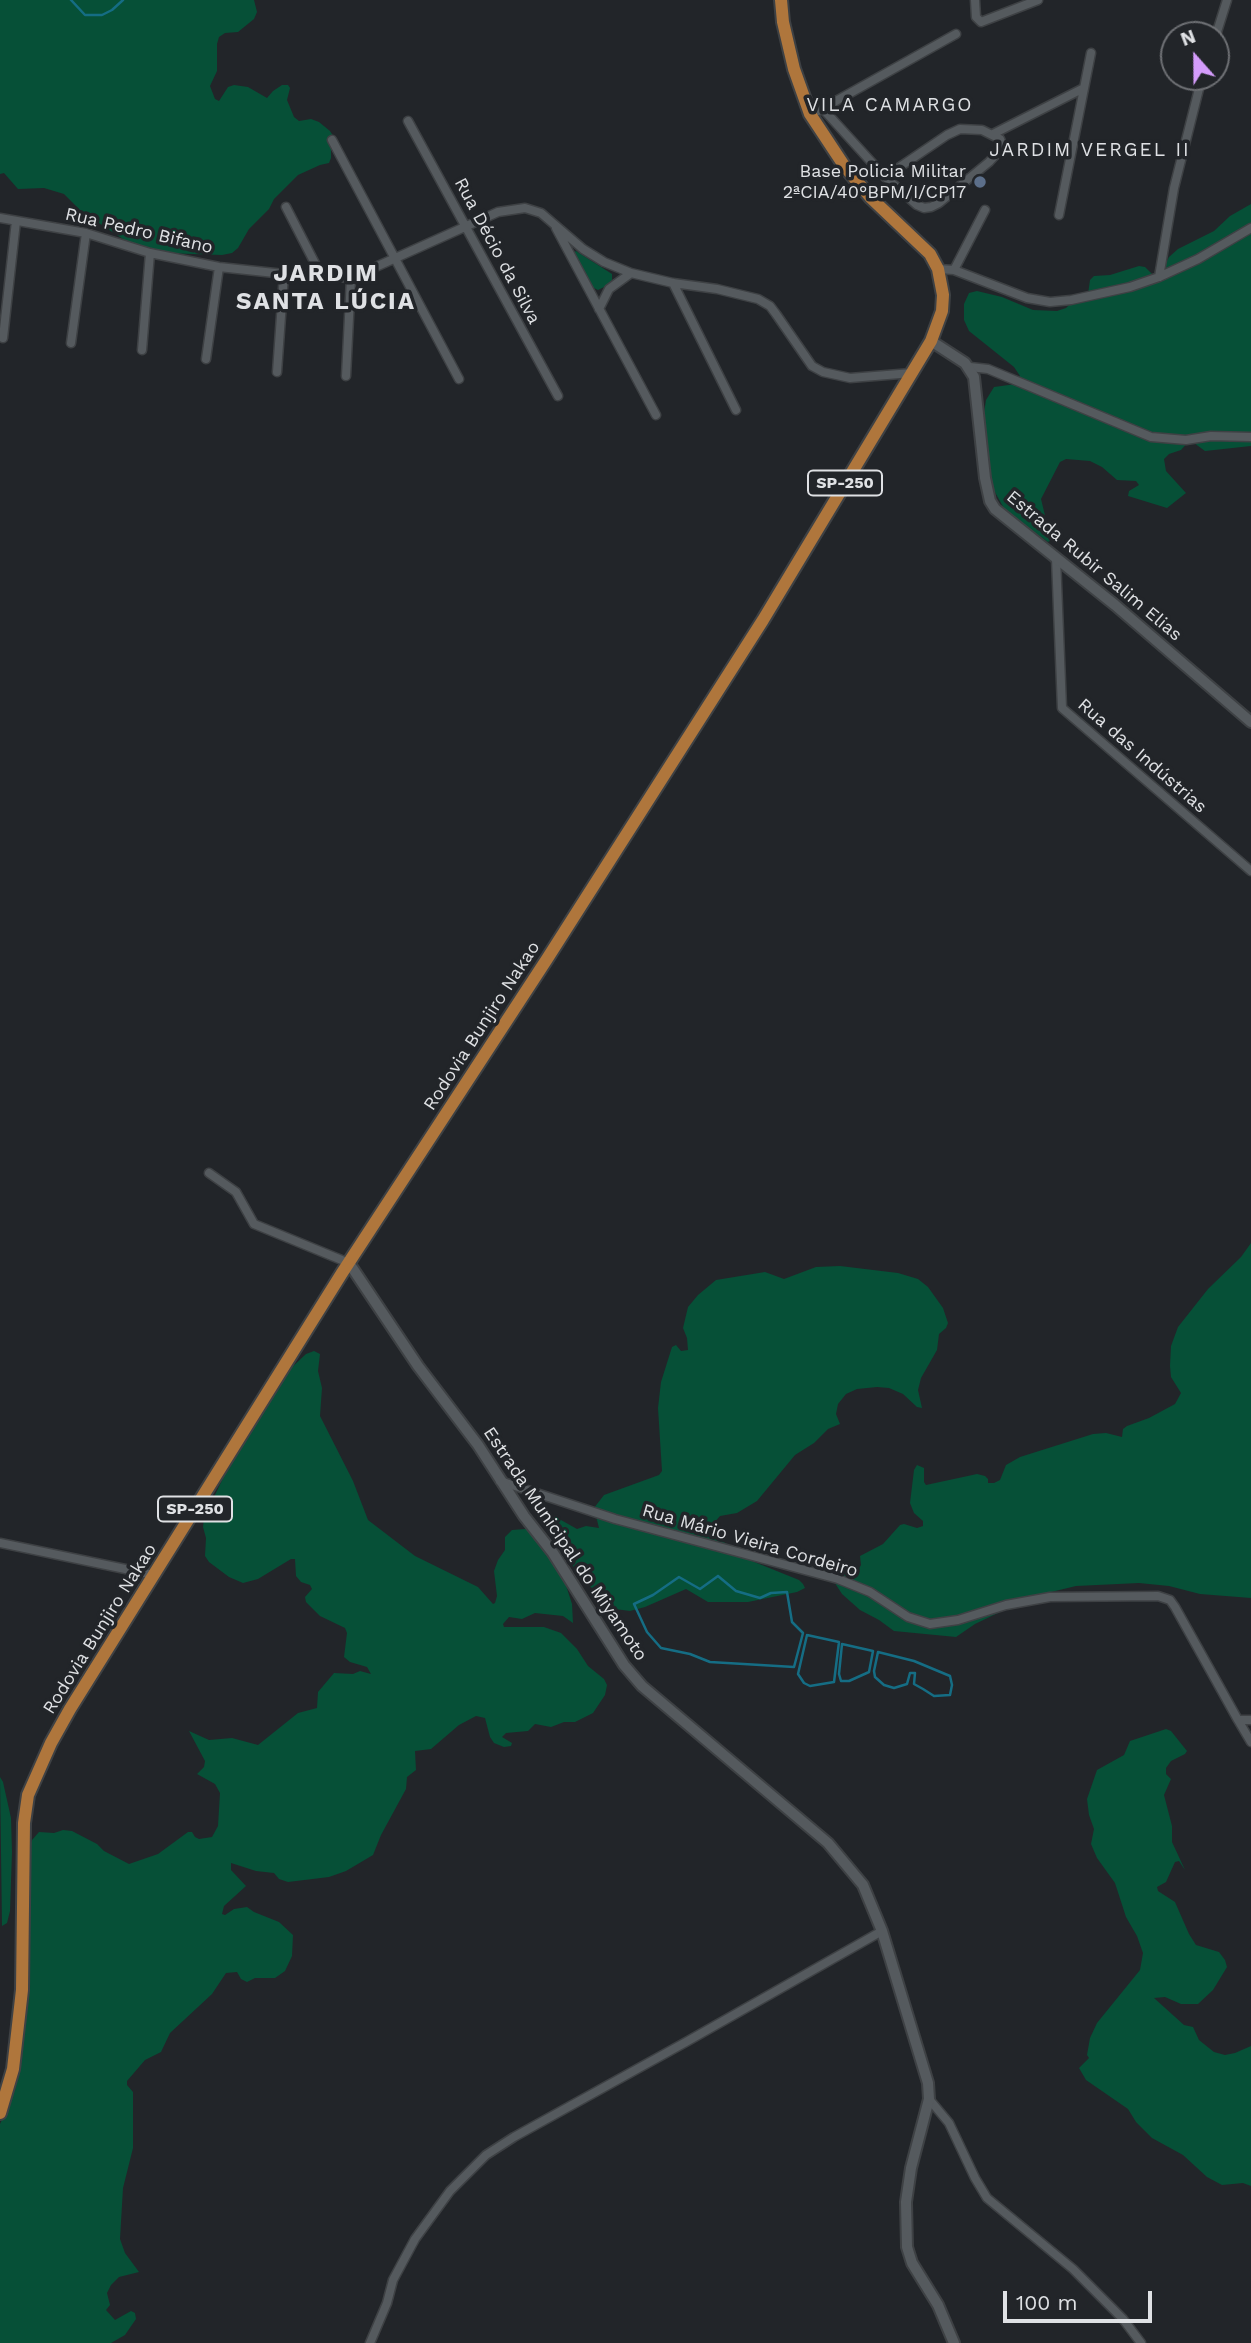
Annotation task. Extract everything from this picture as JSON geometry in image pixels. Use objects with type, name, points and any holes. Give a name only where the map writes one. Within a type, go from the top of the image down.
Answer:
[{"type":"main road","name":"Rodovia Bunjiro Nakao","points":[[0,2113],[3,2093],[13,2069],[22,1990],[24,1823],[28,1795],[42,1762],[70,1709],[349,1263],[547,959],[762,620],[931,341],[942,311],[943,295],[938,270],[924,248],[845,167],[810,114],[794,69],[780,0]]},
{"type":"street","points":[[975,0],[976,18],[981,22],[1038,0]]},
{"type":"street","points":[[1220,21],[1227,0]]},
{"type":"street","points":[[810,114],[956,34]]},
{"type":"street","points":[[1059,215],[1091,53]]},
{"type":"street","points":[[993,134],[1084,88]]},
{"type":"street","points":[[1158,277],[1174,188],[1198,91]]},
{"type":"street","points":[[822,109],[885,177],[917,205],[931,207],[996,155],[1002,144],[993,134],[974,128],[960,129],[885,177]]},
{"type":"street","name":"Rua Décio da Silva","points":[[408,121],[558,396]]},
{"type":"street","points":[[332,140],[458,379]]},
{"type":"street","points":[[286,207],[322,277]]},
{"type":"street","name":"Rua Pedro Bifano","points":[[0,218],[86,233],[150,253],[219,267],[351,278],[466,225],[512,209],[525,208],[541,213],[583,249],[604,262],[631,273],[758,299],[769,306],[812,366],[823,372],[850,378],[912,373]]},
{"type":"street","points":[[954,270],[985,210]]},
{"type":"street","points":[[4,338],[16,221]]},
{"type":"street","points":[[553,222],[656,415]]},
{"type":"street","points":[[938,270],[954,270],[1027,298],[1050,302],[1071,300],[1158,277],[1198,259],[1251,228]]},
{"type":"street","points":[[72,343],[86,233]]},
{"type":"street","points":[[142,349],[150,253]]},
{"type":"street","points":[[206,359],[219,267]]},
{"type":"street","points":[[599,309],[609,289],[631,273]]},
{"type":"street","points":[[277,372],[284,274]]},
{"type":"street","points":[[346,376],[351,278]]},
{"type":"street","points":[[673,283],[736,410]]},
{"type":"street","points":[[931,341],[970,367],[988,369],[1151,437],[1186,440],[1211,436],[1251,437]]},
{"type":"street","name":"Estrada Rubir Salim Elias","points":[[970,367],[974,377],[985,478],[990,501],[995,509],[1115,605],[1251,722]]},
{"type":"street","name":"Rua das Indústrias","points":[[1056,558],[1062,708],[1251,871]]},
{"type":"street","points":[[209,1173],[236,1192],[254,1224],[349,1263]]},
{"type":"street","name":"Estrada Municipal do Miyamoto","points":[[349,1263],[393,1331],[463,1425],[524,1517],[553,1553],[610,1645],[633,1676],[828,1843],[863,1885],[881,1931],[924,2067],[929,2099],[911,2168],[906,2202],[907,2248],[912,2263],[937,2305],[954,2343]]},
{"type":"street","name":"Rua Mário Vieira Cordeiro","points":[[500,1481],[615,1519],[838,1579],[870,1592],[908,1617],[930,1624],[958,1620],[1006,1605],[1050,1597],[1158,1596],[1170,1600],[1251,1742]]},
{"type":"street","points":[[0,1543],[154,1575]]},
{"type":"street","points":[[1238,1720],[1251,1720]]},
{"type":"street","points":[[370,2343],[398,2270],[415,2239],[450,2191],[486,2155],[881,1931]]},
{"type":"street","points":[[929,2099],[949,2123],[987,2198],[1083,2278],[1123,2319],[1140,2343]]},
{"type":"green space","points":[[0,0],[254,0],[257,12],[254,19],[238,32],[225,33],[219,37],[217,71],[210,86],[215,99],[219,101],[228,87],[234,85],[248,87],[267,98],[282,85],[288,85],[290,88],[287,100],[294,117],[299,121],[311,119],[319,122],[330,131],[341,148],[331,147],[329,163],[298,175],[274,199],[269,209],[249,229],[232,253],[165,253],[126,241],[82,212],[64,194],[44,188],[18,189],[4,173],[0,174]]},
{"type":"green space","points":[[1251,204],[1251,446],[1205,451],[1190,440],[1181,450],[1169,454],[1164,459],[1166,471],[1186,493],[1167,508],[1128,496],[1129,491],[1139,485],[1136,481],[1117,480],[1090,461],[1066,459],[1060,462],[1041,499],[1051,540],[1048,542],[1006,512],[991,485],[983,419],[986,400],[994,387],[1016,384],[1020,376],[1014,367],[969,331],[964,320],[964,304],[969,293],[977,291],[1002,297],[1033,310],[1057,311],[1066,308],[1077,297],[1088,294],[1090,280],[1094,276],[1110,275],[1139,266],[1159,276],[1169,257],[1178,249],[1214,231],[1230,216]]},
{"type":"green space","points":[[576,251],[612,274],[612,280],[598,290],[592,287],[573,253]]},
{"type":"green space","points":[[1251,1243],[1251,1598],[1200,1594],[1169,1586],[1139,1583],[1076,1586],[1047,1593],[1002,1611],[956,1637],[894,1631],[860,1610],[842,1594],[831,1577],[821,1568],[846,1569],[855,1576],[861,1565],[860,1556],[883,1544],[900,1525],[917,1528],[923,1526],[923,1521],[914,1513],[910,1503],[917,1465],[924,1468],[926,1485],[977,1474],[985,1476],[988,1483],[994,1483],[1000,1480],[1006,1465],[1020,1457],[1093,1434],[1106,1433],[1122,1437],[1123,1429],[1127,1426],[1175,1404],[1181,1393],[1171,1377],[1170,1366],[1171,1346],[1178,1327],[1208,1289],[1241,1257]]},
{"type":"green space","points":[[840,1266],[898,1273],[918,1279],[928,1287],[943,1308],[948,1323],[939,1334],[937,1350],[921,1378],[918,1390],[922,1408],[917,1407],[903,1394],[889,1388],[857,1389],[846,1394],[838,1404],[836,1414],[840,1424],[828,1429],[814,1443],[795,1455],[757,1501],[737,1513],[720,1516],[706,1532],[727,1544],[742,1557],[799,1580],[805,1588],[748,1602],[708,1602],[686,1589],[645,1607],[630,1611],[615,1609],[581,1578],[564,1552],[545,1511],[577,1529],[586,1526],[599,1528],[594,1508],[604,1495],[659,1475],[662,1471],[658,1408],[661,1382],[672,1347],[676,1345],[681,1351],[688,1350],[683,1328],[688,1307],[716,1280],[765,1272],[784,1279],[816,1267]]},
{"type":"green space","points":[[314,1351],[320,1354],[320,1416],[353,1481],[368,1520],[415,1556],[478,1587],[493,1604],[497,1596],[494,1571],[505,1550],[505,1537],[512,1530],[525,1529],[528,1519],[545,1551],[563,1576],[572,1604],[573,1623],[563,1616],[535,1613],[522,1619],[509,1617],[503,1624],[504,1627],[544,1627],[561,1633],[577,1649],[588,1666],[604,1679],[607,1685],[605,1695],[593,1713],[575,1722],[564,1722],[551,1727],[535,1724],[528,1731],[506,1733],[502,1737],[512,1743],[511,1746],[504,1747],[494,1743],[485,1718],[476,1716],[459,1725],[431,1749],[415,1751],[416,1770],[407,1777],[406,1789],[373,1855],[346,1871],[329,1877],[288,1882],[279,1879],[274,1873],[256,1871],[231,1863],[231,1870],[246,1886],[224,1906],[222,1914],[247,1907],[279,1922],[293,1935],[292,1956],[285,1971],[275,1978],[255,1978],[247,1982],[241,1979],[237,1972],[226,1973],[212,1994],[170,2033],[161,2052],[145,2060],[127,2081],[133,2092],[133,2148],[123,2188],[120,2239],[125,2253],[139,2272],[119,2277],[111,2285],[107,2293],[110,2305],[106,2310],[115,2320],[131,2311],[135,2313],[136,2319],[125,2335],[111,2343],[0,2343],[0,2124],[15,2090],[21,2064],[24,2035],[17,1980],[28,1849],[32,1840],[39,1832],[72,1831],[129,1864],[158,1854],[188,1832],[192,1832],[199,1839],[212,1837],[218,1826],[220,1793],[215,1784],[197,1774],[204,1767],[205,1761],[189,1731],[209,1740],[232,1738],[258,1745],[298,1713],[317,1708],[318,1692],[334,1673],[353,1674],[360,1671],[371,1674],[367,1667],[350,1662],[344,1657],[347,1633],[345,1628],[320,1616],[306,1602],[305,1597],[312,1589],[296,1576],[295,1559],[258,1579],[243,1583],[229,1577],[205,1556],[204,1518],[234,1455],[291,1368],[306,1354]]},
{"type":"green space","points":[[1166,1729],[1171,1731],[1187,1751],[1171,1761],[1166,1768],[1166,1774],[1171,1779],[1164,1795],[1172,1826],[1172,1842],[1185,1870],[1179,1861],[1175,1862],[1166,1882],[1157,1887],[1158,1891],[1175,1902],[1196,1945],[1219,1952],[1227,1967],[1213,1990],[1198,2004],[1181,2004],[1165,1997],[1154,1998],[1184,2025],[1193,2027],[1199,2040],[1214,2052],[1225,2055],[1251,2046],[1251,2186],[1243,2183],[1222,2185],[1207,2177],[1183,2155],[1152,2138],[1136,2122],[1128,2109],[1086,2080],[1079,2068],[1089,2058],[1087,2055],[1090,2038],[1097,2023],[1140,1970],[1143,1953],[1126,1917],[1115,1883],[1097,1858],[1091,1844],[1094,1829],[1087,1799],[1097,1770],[1124,1755],[1130,1741]]},
{"type":"green space","points":[[0,1777],[11,1818],[12,1852],[10,1911],[7,1923],[2,1926]]},
{"type":"waterway","points":[[71,0],[85,15],[102,15],[123,0]]},
{"type":"waterway","points":[[718,1576],[736,1591],[760,1598],[771,1593],[787,1592],[792,1622],[803,1633],[794,1667],[710,1662],[690,1654],[661,1648],[647,1632],[634,1604],[679,1577],[700,1589],[718,1576]]},
{"type":"waterway","points":[[807,1635],[839,1642],[834,1682],[810,1686],[804,1683],[798,1674],[807,1635]]},
{"type":"waterway","points":[[842,1644],[873,1651],[869,1672],[849,1681],[841,1681],[839,1674],[842,1644]]},
{"type":"waterway","points":[[878,1652],[914,1661],[950,1676],[950,1695],[934,1696],[914,1684],[915,1673],[910,1673],[907,1684],[894,1688],[884,1685],[875,1677],[878,1652]]},
{"type":"place","name":"Base Policia Militar 2ªCIA/40°BPM/I/CP17","points":[[980,182]]},
{"type":"district","name":"VILA CAMARGO","points":[[890,105]]},
{"type":"district","name":"JARDIM VERGEL II","points":[[1090,150]]},
{"type":"district","name":"JARDIM SANTA LÚCIA","points":[[326,288]]}]
